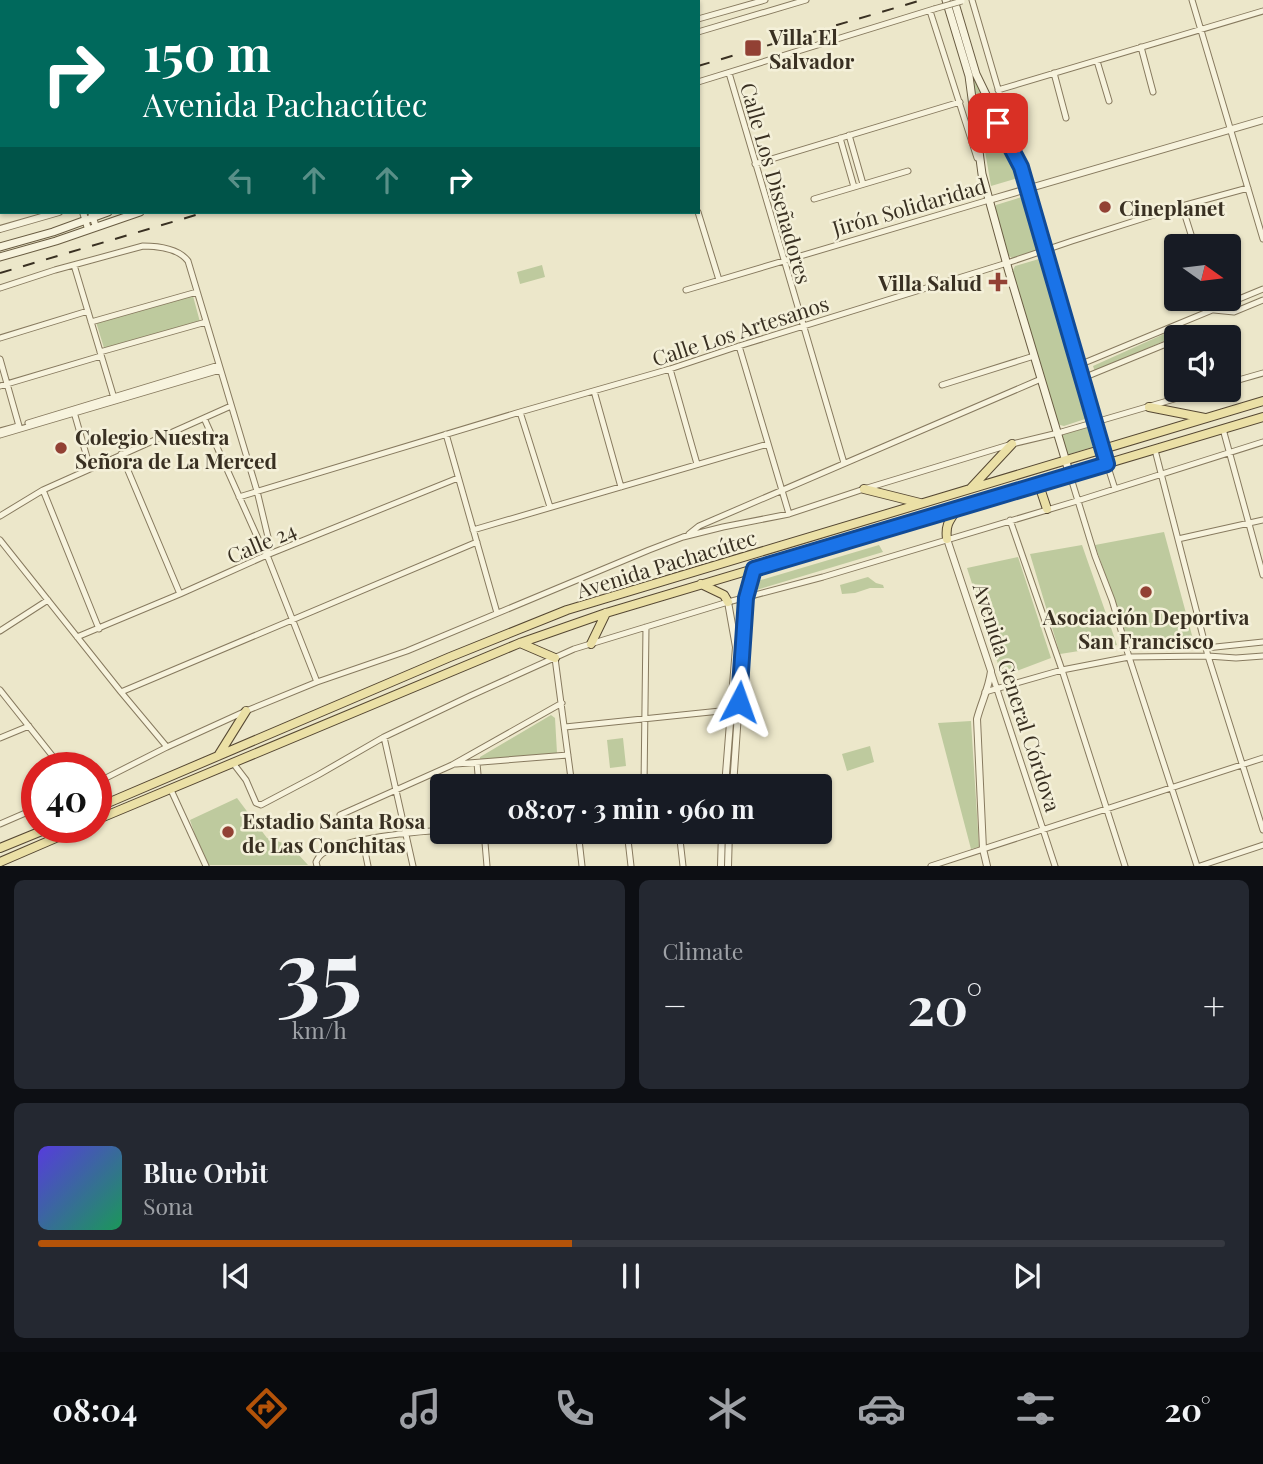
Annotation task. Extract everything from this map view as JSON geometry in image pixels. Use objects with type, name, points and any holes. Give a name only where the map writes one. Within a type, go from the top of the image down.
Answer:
[{"type":"main road","points":[[946,0],[969,76],[982,174],[1070,475]]},
{"type":"main road","points":[[964,0],[976,74],[1021,167],[1107,464]]},
{"type":"main road","points":[[0,257],[134,214]]},
{"type":"main road","points":[[0,247],[53,232],[90,217]]},
{"type":"main road","name":"Avenida Pachacútec","points":[[112,801],[567,610],[1263,401]]},
{"type":"main road","points":[[1149,407],[1208,419]]},
{"type":"main road","name":"Avenida Pachacútec","points":[[112,814],[520,643],[607,613],[1263,417]]},
{"type":"main road","points":[[969,490],[1012,444]]},
{"type":"main road","points":[[1033,486],[1041,491],[1047,509]]},
{"type":"main road","points":[[864,489],[923,504]]},
{"type":"main road","points":[[947,539],[946,529],[958,508]]},
{"type":"main road","points":[[746,598],[754,569]]},
{"type":"main road","points":[[670,579],[674,592]]},
{"type":"main road","points":[[701,584],[724,595],[728,601]]},
{"type":"main road","points":[[591,644],[607,613]]},
{"type":"main road","points":[[520,643],[555,658]]},
{"type":"main road","points":[[409,675],[414,687]]},
{"type":"main road","points":[[218,757],[246,711]]},
{"type":"main road","points":[[0,848],[21,839]]},
{"type":"main road","points":[[0,862],[44,843]]},
{"type":"street","points":[[700,18],[765,0]]},
{"type":"street","points":[[700,31],[806,0]]},
{"type":"street","points":[[700,81],[964,0],[998,90],[1021,167]]},
{"type":"street","points":[[1192,0],[1263,239]]},
{"type":"street","points":[[932,10],[982,174]]},
{"type":"street","points":[[998,90],[1263,11]]},
{"type":"street","points":[[1141,47],[1153,92]]},
{"type":"street","points":[[1097,61],[1108,100]]},
{"type":"street","name":"Calle Los Diseñadores","points":[[729,73],[844,463]]},
{"type":"street","points":[[1054,73],[1066,118]]},
{"type":"street","points":[[755,164],[960,102]]},
{"type":"street","name":"Jirón Solidaridad","points":[[686,290],[1263,120]]},
{"type":"street","points":[[849,135],[863,184]]},
{"type":"street","points":[[840,138],[855,187]]},
{"type":"street","points":[[814,199],[908,171]]},
{"type":"street","name":"Calle Los Artesanos","points":[[239,497],[670,369],[1182,206],[1248,188]]},
{"type":"street","points":[[1182,206],[1191,234]]},
{"type":"street","points":[[0,229],[52,214]]},
{"type":"street","points":[[699,214],[719,280]]},
{"type":"street","points":[[90,217],[92,228]]},
{"type":"street","points":[[0,288],[143,246],[174,251],[185,257],[257,491],[268,537],[267,555]]},
{"type":"street","points":[[74,265],[114,399]]},
{"type":"street","points":[[1241,298],[1263,289]]},
{"type":"street","points":[[91,322],[197,292]]},
{"type":"street","points":[[1241,309],[1263,300]]},
{"type":"street","points":[[0,338],[88,311]]},
{"type":"street","points":[[1178,325],[1209,312]]},
{"type":"street","points":[[0,386],[206,322]]},
{"type":"street","points":[[1079,365],[1164,331]]},
{"type":"street","points":[[1083,378],[1164,345]]},
{"type":"street","points":[[739,346],[789,514]]},
{"type":"street","points":[[942,385],[1034,356]]},
{"type":"street","points":[[0,359],[20,427]]},
{"type":"street","points":[[0,433],[220,367]]},
{"type":"street","points":[[670,369],[697,464]]},
{"type":"street","points":[[1241,379],[1263,373]]},
{"type":"street","points":[[683,537],[699,526],[1041,379]]},
{"type":"street","points":[[594,391],[621,486]]},
{"type":"street","name":"Avenida Pachacútec","points":[[112,775],[246,711],[317,682],[407,652],[683,537],[789,514],[1012,444],[1165,402]]},
{"type":"street","points":[[0,516],[43,490],[231,407]]},
{"type":"street","points":[[74,411],[90,468]]},
{"type":"street","points":[[520,412],[550,507]]},
{"type":"street","points":[[204,418],[267,555],[317,682]]},
{"type":"street","points":[[1223,429],[1263,575]]},
{"type":"street","points":[[446,434],[497,613]]},
{"type":"street","points":[[233,763],[246,780],[256,803],[261,805],[384,737],[470,696],[591,644],[728,601],[835,573],[1077,501],[1263,442]]},
{"type":"street","points":[[473,530],[768,444]]},
{"type":"street","points":[[1155,450],[1208,656],[1263,830]]},
{"type":"street","points":[[121,454],[180,594]]},
{"type":"street","points":[[1107,464],[1115,489]]},
{"type":"street","points":[[1070,475],[1171,788],[1199,866],[1263,845]]},
{"type":"street","name":"Calle 24","points":[[77,637],[267,555],[458,478]]},
{"type":"street","points":[[43,490],[99,629]]},
{"type":"street","points":[[1010,520],[1125,866]]},
{"type":"street","points":[[1178,539],[1263,520]]},
{"type":"street","name":"Avenida General Córdova","points":[[947,539],[1055,866]]},
{"type":"street","points":[[0,540],[167,747]]},
{"type":"street","points":[[121,692],[477,542]]},
{"type":"street","points":[[734,774],[746,598]]},
{"type":"street","points":[[0,631],[48,600]]},
{"type":"street","points":[[726,774],[736,647],[728,601]]},
{"type":"street","points":[[731,617],[745,615]]},
{"type":"street","points":[[644,774],[646,627]]},
{"type":"street","points":[[1206,648],[1263,642]]},
{"type":"street","points":[[985,692],[1062,670],[1129,657],[1263,656]]},
{"type":"street","points":[[555,658],[570,774]]},
{"type":"street","points":[[987,866],[983,849],[977,719],[991,671]]},
{"type":"street","points":[[0,690],[49,752]]},
{"type":"street","points":[[340,815],[452,765],[562,703]]},
{"type":"street","points":[[565,727],[730,710]]},
{"type":"street","points":[[0,737],[29,726]]},
{"type":"street","points":[[384,737],[413,866]]},
{"type":"street","points":[[452,765],[568,755]]},
{"type":"street","points":[[931,866],[1263,758]]},
{"type":"street","points":[[477,763],[478,774]]},
{"type":"street","points":[[170,790],[206,866]]},
{"type":"street","points":[[0,824],[21,815]]},
{"type":"street","points":[[317,864],[320,855],[329,850],[363,841],[430,831]]},
{"type":"street","points":[[363,841],[368,866]]},
{"type":"street","points":[[485,844],[487,866]]},
{"type":"street","points":[[579,844],[582,866]]},
{"type":"street","points":[[628,844],[631,866]]},
{"type":"street","points":[[680,844],[683,866]]},
{"type":"street","points":[[721,866],[722,844]]},
{"type":"street","points":[[728,866],[729,844]]},
{"type":"green space","points":[[971,69],[1001,143],[1018,178],[991,186]]},
{"type":"green space","points":[[1022,197],[1026,199],[1040,249],[1012,258],[1008,255],[995,208],[996,205]]},
{"type":"green space","points":[[1039,259],[1045,263],[1090,415],[1064,426],[1057,422],[1012,272],[1015,266]]},
{"type":"green space","points":[[542,265],[545,277],[520,284],[517,272]]},
{"type":"green space","points":[[193,296],[200,322],[104,348],[96,322]]},
{"type":"green space","points":[[1164,334],[1164,341],[1095,372],[1093,366]]},
{"type":"green space","points":[[1093,425],[1099,445],[1067,455],[1061,435]]},
{"type":"green space","name":"Asociación Deportiva San Francisco","points":[[1164,532],[1193,639],[1187,647],[1130,646],[1095,545]]},
{"type":"green space","points":[[879,545],[883,552],[753,591],[754,582]]},
{"type":"green space","name":"Asociación Deportiva San Francisco","points":[[1082,545],[1117,645],[1060,654],[1030,554]]},
{"type":"green space","name":"Asociación Deportiva San Francisco","points":[[1018,557],[1051,658],[1011,673],[999,667],[967,568]]},
{"type":"green space","points":[[868,577],[884,588],[842,594],[840,585]]},
{"type":"green space","points":[[551,715],[555,718],[557,753],[480,761],[480,757]]},
{"type":"green space","points":[[971,721],[979,847],[971,849],[938,723]]},
{"type":"green space","points":[[623,738],[626,766],[610,768],[607,740]]},
{"type":"green space","points":[[870,746],[874,762],[847,771],[842,754]]},
{"type":"green space","name":"Estadio Santa Rosa de Las Conchitas","points":[[237,798],[267,838],[286,844],[308,865],[209,865],[190,820]]},
{"type":"railway","points":[[700,65],[922,0]]},
{"type":"railway","points":[[0,273],[199,214]]},
{"type":"place","name":"Villa El Salvador","points":[[753,48]]},
{"type":"place","name":"Cineplanet","points":[[1105,207]]},
{"type":"place","name":"Villa Salud","points":[[998,282]]},
{"type":"place","name":"Colegio Nuestra Señora de La Merced","points":[[61,448]]},
{"type":"place","name":"Asociación Deportiva San Francisco","points":[[1146,592]]},
{"type":"place","name":"Estadio Santa Rosa de Las Conchitas","points":[[228,832]]},
{"type":"route","points":[[739,702],[746,598],[754,569],[1107,464],[1021,167],[998,123]]}]
